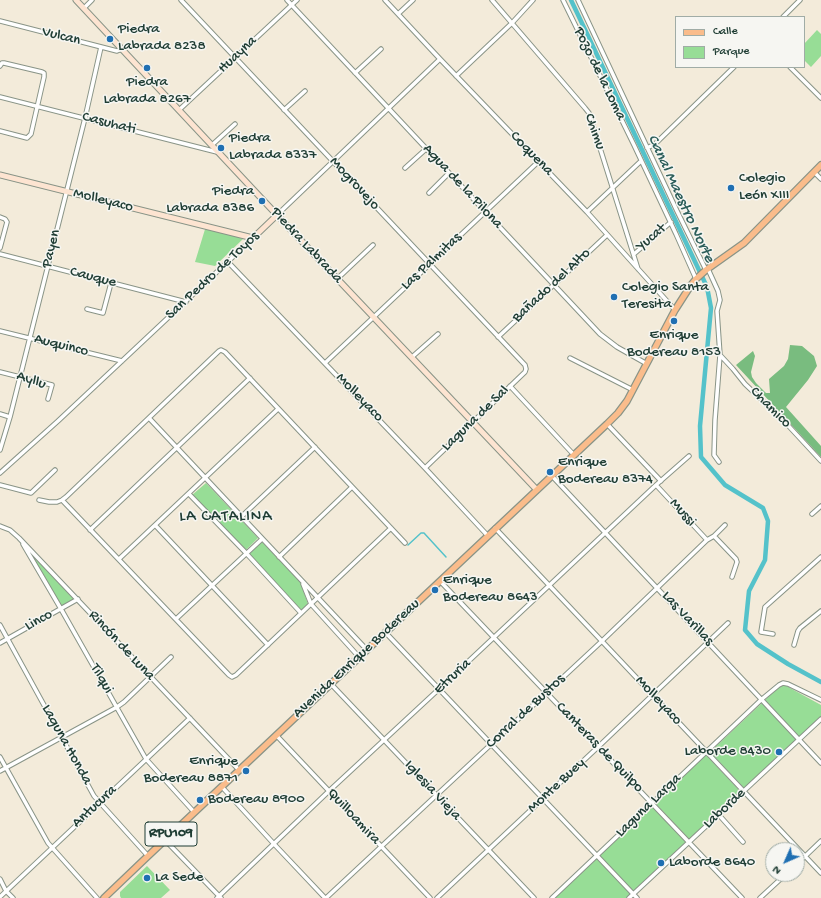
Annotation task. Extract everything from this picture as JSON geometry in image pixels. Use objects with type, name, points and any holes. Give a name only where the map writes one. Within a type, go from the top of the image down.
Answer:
[{"type":"main road","name":"Piedra Labrada","points":[[76,0],[537,490]]},
{"type":"main road","name":"Avenida Enrique Bodereau","points":[[108,897],[194,812],[607,424],[622,407],[633,390],[686,291],[707,269],[744,243],[821,165]]},
{"type":"main road","name":"Molleyaco","points":[[0,175],[253,238]]},
{"type":"main road","name":"San Pedro de Toyos","points":[[253,238],[277,215]]},
{"type":"street","points":[[84,8],[92,0]]},
{"type":"street","name":"Mogrovejo","points":[[181,0],[525,365],[526,369]]},
{"type":"street","name":"Agua de la Pilona","points":[[287,0],[600,334],[606,340],[647,364]]},
{"type":"street","name":"Huayna","points":[[179,110],[297,0]]},
{"type":"street","name":"Coquena","points":[[385,0],[587,212],[675,310]]},
{"type":"street","points":[[398,14],[413,0]]},
{"type":"street","name":"Chimu","points":[[492,0],[589,114],[639,270]]},
{"type":"street","points":[[456,76],[512,23],[533,0]]},
{"type":"street","name":"Pozo de la Loma","points":[[563,0],[642,161],[696,279]]},
{"type":"street","points":[[784,16],[800,0]]},
{"type":"street","name":"Pozo de la Loma","points":[[579,1],[677,211],[718,291],[720,300],[717,311],[720,355]]},
{"type":"street","name":"Vulcan","points":[[0,21],[117,51],[122,49]]},
{"type":"street","name":"Payen","points":[[0,450],[30,339],[101,47]]},
{"type":"street","points":[[355,73],[381,49]]},
{"type":"street","name":"San Pedro de Toyos","points":[[277,215],[440,59]]},
{"type":"street","points":[[0,66],[4,63],[44,73],[31,134],[27,138],[0,131]]},
{"type":"street","points":[[647,148],[655,144],[733,68]]},
{"type":"street","points":[[791,68],[821,98]]},
{"type":"street","points":[[284,110],[305,91]]},
{"type":"street","name":"Casuhati","points":[[0,97],[218,152]]},
{"type":"street","points":[[212,145],[235,124]]},
{"type":"street","points":[[405,168],[426,149]]},
{"type":"street","points":[[587,212],[642,161]]},
{"type":"street","name":"Las Palmitas","points":[[325,363],[538,162]]},
{"type":"street","points":[[814,172],[821,179]]},
{"type":"street","points":[[429,193],[449,173]]},
{"type":"street","points":[[0,217],[5,219],[7,222],[0,248]]},
{"type":"street","name":"Yucat","points":[[634,254],[671,222]]},
{"type":"street","name":"Bañado del Alto","points":[[498,337],[607,235]]},
{"type":"street","name":"San Pedro de Toyos","points":[[0,473],[58,421],[253,238]]},
{"type":"street","points":[[338,279],[373,245]]},
{"type":"street","name":"Cauque","points":[[0,254],[186,302]]},
{"type":"street","name":"Molleyaco","points":[[228,262],[488,536]]},
{"type":"street","points":[[87,309],[103,313],[111,283]]},
{"type":"street","name":"Auquinco","points":[[0,331],[122,361]]},
{"type":"street","points":[[412,357],[438,334]]},
{"type":"street","points":[[39,500],[57,502],[66,497],[221,349],[405,543]]},
{"type":"street","points":[[719,462],[714,455],[720,355]]},
{"type":"street","name":"Chamico","points":[[720,355],[821,461]]},
{"type":"street","points":[[570,358],[633,390]]},
{"type":"street","name":"Laguna de Sal","points":[[425,468],[525,372],[526,369]]},
{"type":"street","name":"Ayllu","points":[[0,372],[52,385],[48,399]]},
{"type":"street","points":[[90,530],[250,378]]},
{"type":"street","points":[[510,386],[574,455]]},
{"type":"street","points":[[119,559],[278,409]]},
{"type":"street","points":[[0,414],[10,417]]},
{"type":"street","points":[[149,418],[367,650]]},
{"type":"street","name":"Mussi","points":[[607,424],[661,481]]},
{"type":"street","points":[[241,517],[315,447]]},
{"type":"street","name":"Etruria","points":[[219,897],[329,791],[439,690],[656,485],[689,456]]},
{"type":"street","points":[[0,485],[31,493],[55,470]]},
{"type":"street","name":"Las Varillas","points":[[552,476],[821,763]]},
{"type":"street","name":"Mussi","points":[[656,485],[707,540]]},
{"type":"street","points":[[279,557],[352,487]]},
{"type":"street","points":[[189,494],[301,613]]},
{"type":"street","points":[[62,500],[232,677],[235,676],[391,528]]},
{"type":"street","points":[[812,514],[821,506]]},
{"type":"street","points":[[155,525],[268,645]]},
{"type":"street","name":"Corral de Bustos","points":[[326,898],[602,641],[707,540],[714,536],[725,525]]},
{"type":"street","name":"Rincón de Luna","points":[[0,526],[10,530],[19,538],[240,770]]},
{"type":"street","name":"Molleyaco","points":[[495,528],[792,842]]},
{"type":"street","points":[[714,536],[736,559],[737,562],[732,577]]},
{"type":"street","name":"Tilqui","points":[[19,538],[146,759],[194,812]]},
{"type":"street","points":[[176,619],[262,539]]},
{"type":"street","points":[[774,634],[761,632],[765,607],[821,557]]},
{"type":"street","name":"Canteras de Quilpo","points":[[440,581],[742,898]]},
{"type":"street","points":[[303,582],[311,604],[360,657]]},
{"type":"street","name":"Linco","points":[[0,643],[78,599]]},
{"type":"street","points":[[794,645],[800,628],[821,611]]},
{"type":"street","name":"Monte Buey","points":[[437,898],[728,623]]},
{"type":"street","name":"Laguna Honda","points":[[0,625],[94,796],[148,856]]},
{"type":"street","points":[[385,632],[637,898]]},
{"type":"street","points":[[0,771],[117,707],[171,657]]},
{"type":"street","name":"Laguna Larga","points":[[552,898],[762,699],[779,685],[783,683],[794,686],[821,700]]},
{"type":"street","name":"Iglesia Vieja","points":[[331,684],[534,898]]},
{"type":"street","name":"Antucura","points":[[1,896],[190,718]]},
{"type":"street","name":"Laborde","points":[[629,898],[821,719]]},
{"type":"street","name":"Quilloamira","points":[[276,735],[430,898]]},
{"type":"street","points":[[0,756],[51,848],[97,898]]},
{"type":"street","points":[[222,787],[326,898]]},
{"type":"street","points":[[719,815],[743,842]]},
{"type":"street","points":[[165,840],[219,897]]},
{"type":"street","points":[[805,856],[821,841]]},
{"type":"street","name":"Molleyaco","points":[[805,856],[821,873]]},
{"type":"street","points":[[0,879],[6,891],[13,898]]},
{"type":"street","points":[[760,898],[777,882]]},
{"type":"green space","points":[[817,30],[821,34],[821,56],[811,67],[805,61],[805,43]]},
{"type":"green space","points":[[206,226],[243,239],[215,266],[195,262]]},
{"type":"green space","points":[[790,345],[802,346],[814,356],[817,366],[808,380],[786,407],[821,446],[821,457],[736,365],[753,351],[755,356],[751,372],[752,377],[766,393],[770,393],[769,379],[784,366],[788,359]]},
{"type":"green space","points":[[206,483],[258,538],[245,551],[192,495]]},
{"type":"green space","points":[[24,542],[78,601],[63,610]]},
{"type":"green space","points":[[262,542],[300,581],[308,604],[302,611],[249,554]]},
{"type":"green space","points":[[783,683],[821,705],[821,718],[800,738],[765,700]]},
{"type":"green space","points":[[763,702],[798,739],[745,789],[710,752]]},
{"type":"green space","points":[[706,755],[741,792],[690,840],[655,803]]},
{"type":"green space","points":[[653,806],[687,843],[633,892],[599,856]]},
{"type":"green space","points":[[597,858],[631,894],[627,898],[555,898]]},
{"type":"green space","name":"La Sede","points":[[147,866],[170,890],[161,898],[121,898],[120,892]]},
{"type":"waterway","name":"Canal Maestro Norte","points":[[571,0],[707,287],[711,308],[700,426],[701,457],[725,485],[763,508],[768,521],[765,560],[749,591],[745,630],[757,644],[788,664],[821,682]]},
{"type":"waterway","points":[[408,545],[421,533],[424,533],[446,557]]},
{"type":"place","name":"Piedra Labrada 8238","points":[[110,39]]},
{"type":"place","name":"Piedra Labrada 8267","points":[[147,68]]},
{"type":"place","name":"Piedra Labrada 8337","points":[[221,148]]},
{"type":"place","name":"Colegio León XIII","points":[[731,188]]},
{"type":"place","name":"Piedra Labrada 8386","points":[[262,201]]},
{"type":"place","name":"Colegio Santa Teresita","points":[[614,297]]},
{"type":"place","name":"Enrique Bodereau 8153","points":[[674,321]]},
{"type":"place","name":"Enrique Bodereau 8374","points":[[550,472]]},
{"type":"place","name":"Enrique Bodereau 8643","points":[[435,590]]},
{"type":"place","name":"Laborde 8430","points":[[779,752]]},
{"type":"place","name":"Enrique Bodereau 8871","points":[[246,771]]},
{"type":"place","name":"Bodereau 8900","points":[[200,800]]},
{"type":"place","name":"Laborde 8640","points":[[661,863]]},
{"type":"place","name":"La Sede","points":[[147,878]]},
{"type":"district","name":"LA CATALINA","points":[[226,518]]}]
